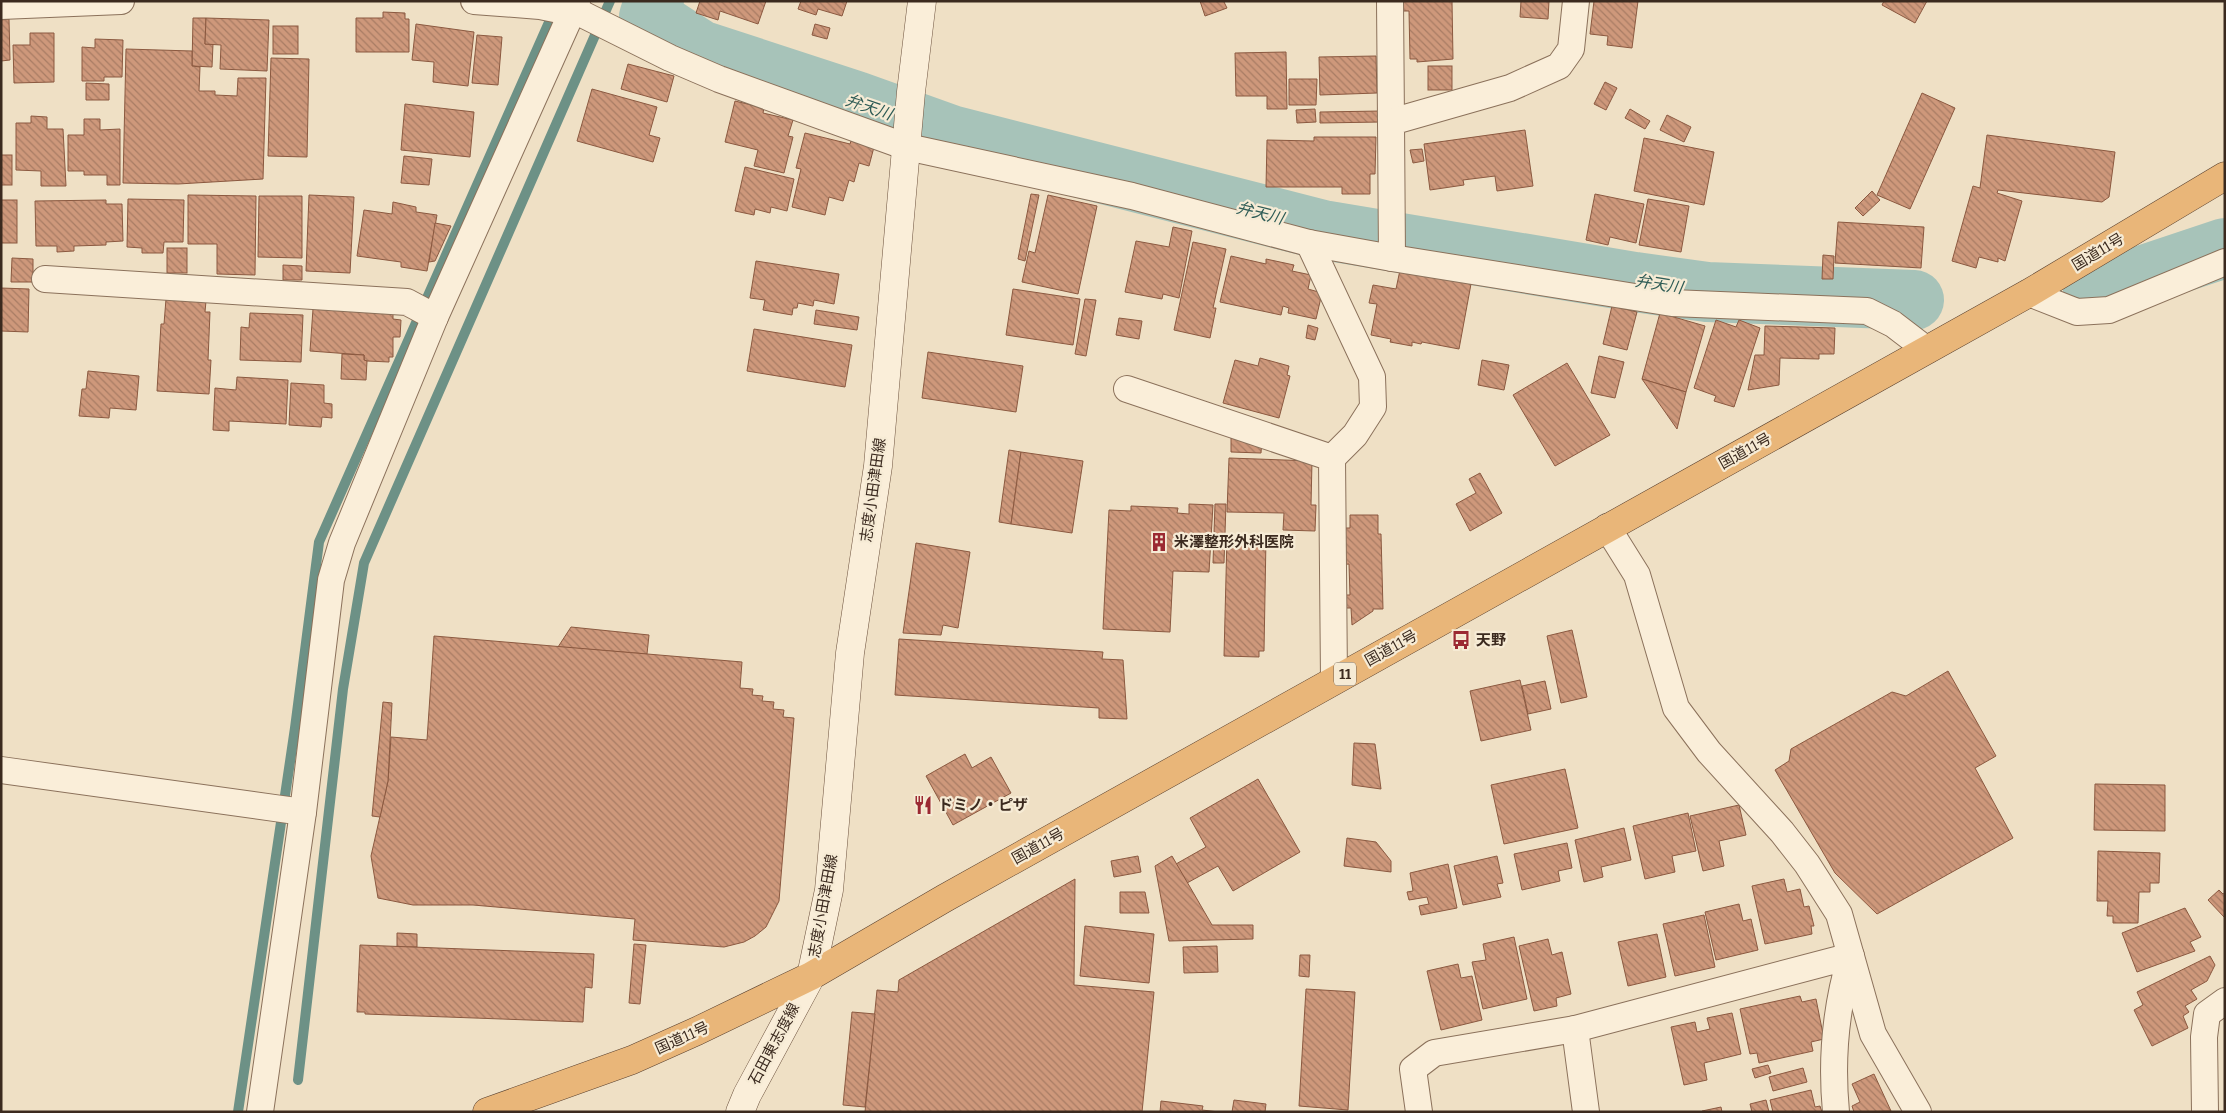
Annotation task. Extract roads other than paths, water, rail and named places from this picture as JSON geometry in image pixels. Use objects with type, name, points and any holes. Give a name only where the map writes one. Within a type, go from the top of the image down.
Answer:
[{"type":"highway","name":"国道11号","points":[[488,1112],[632,1060],[811,976],[1334,680],[2029,293],[2225,176]]},
{"type":"main road","name":"志度小田津田線","points":[[811,976],[830,882],[850,653],[878,466],[922,1]]},
{"type":"main road","name":"石田東志度線","points":[[740,1112],[747,1095],[811,976]]},
{"type":"street","points":[[1,6],[121,1]]},
{"type":"street","points":[[474,1],[575,7],[593,19],[670,58],[719,79],[907,146],[1132,196],[1309,243],[1672,303],[1867,312],[1893,324],[1927,350]]},
{"type":"street","points":[[1390,1],[1392,258]]},
{"type":"street","points":[[1391,122],[1510,88],[1560,66],[1571,49],[1576,1]]},
{"type":"street","points":[[260,1112],[303,812],[331,580],[342,543],[435,317],[575,7]]},
{"type":"street","points":[[1309,243],[1372,377],[1372,407],[1355,435],[1332,458],[1334,680]]},
{"type":"street","points":[[2029,293],[2078,312],[2109,310],[2225,262]]},
{"type":"street","points":[[45,279],[407,302],[435,317]]},
{"type":"street","points":[[1127,389],[1332,458]]},
{"type":"street","points":[[1607,527],[1637,575],[1676,708],[1709,752],[1782,832],[1839,914],[1873,1034],[1918,1112]]},
{"type":"street","points":[[1,770],[303,812]]},
{"type":"street","points":[[1419,1112],[1413,1069],[1434,1053],[1575,1029],[1851,956]]},
{"type":"street","points":[[1836,1112],[1836,1045],[1840,1000],[1851,956]]},
{"type":"street","points":[[2205,1112],[2204,1036],[2207,1014],[2225,1001]]},
{"type":"street","points":[[1575,1029],[1586,1112]]},
{"type":"waterway","points":[[298,1080],[343,689],[364,563],[610,1]]},
{"type":"waterway","name":"弁天川","points":[[654,1],[649,17],[700,50],[856,101],[951,135],[1323,230],[1635,282],[1707,292],[1914,300]]},
{"type":"waterway","points":[[238,1112],[295,728],[319,542],[554,11]]},
{"type":"waterway","points":[[2093,292],[2225,248]]},
{"type":"place","name":"米澤整形外科医院","points":[[1159,542]]},
{"type":"place","name":"天野","points":[[1461,640]]},
{"type":"place","name":"ドミノ・ピザ","points":[[923,805]]}]
